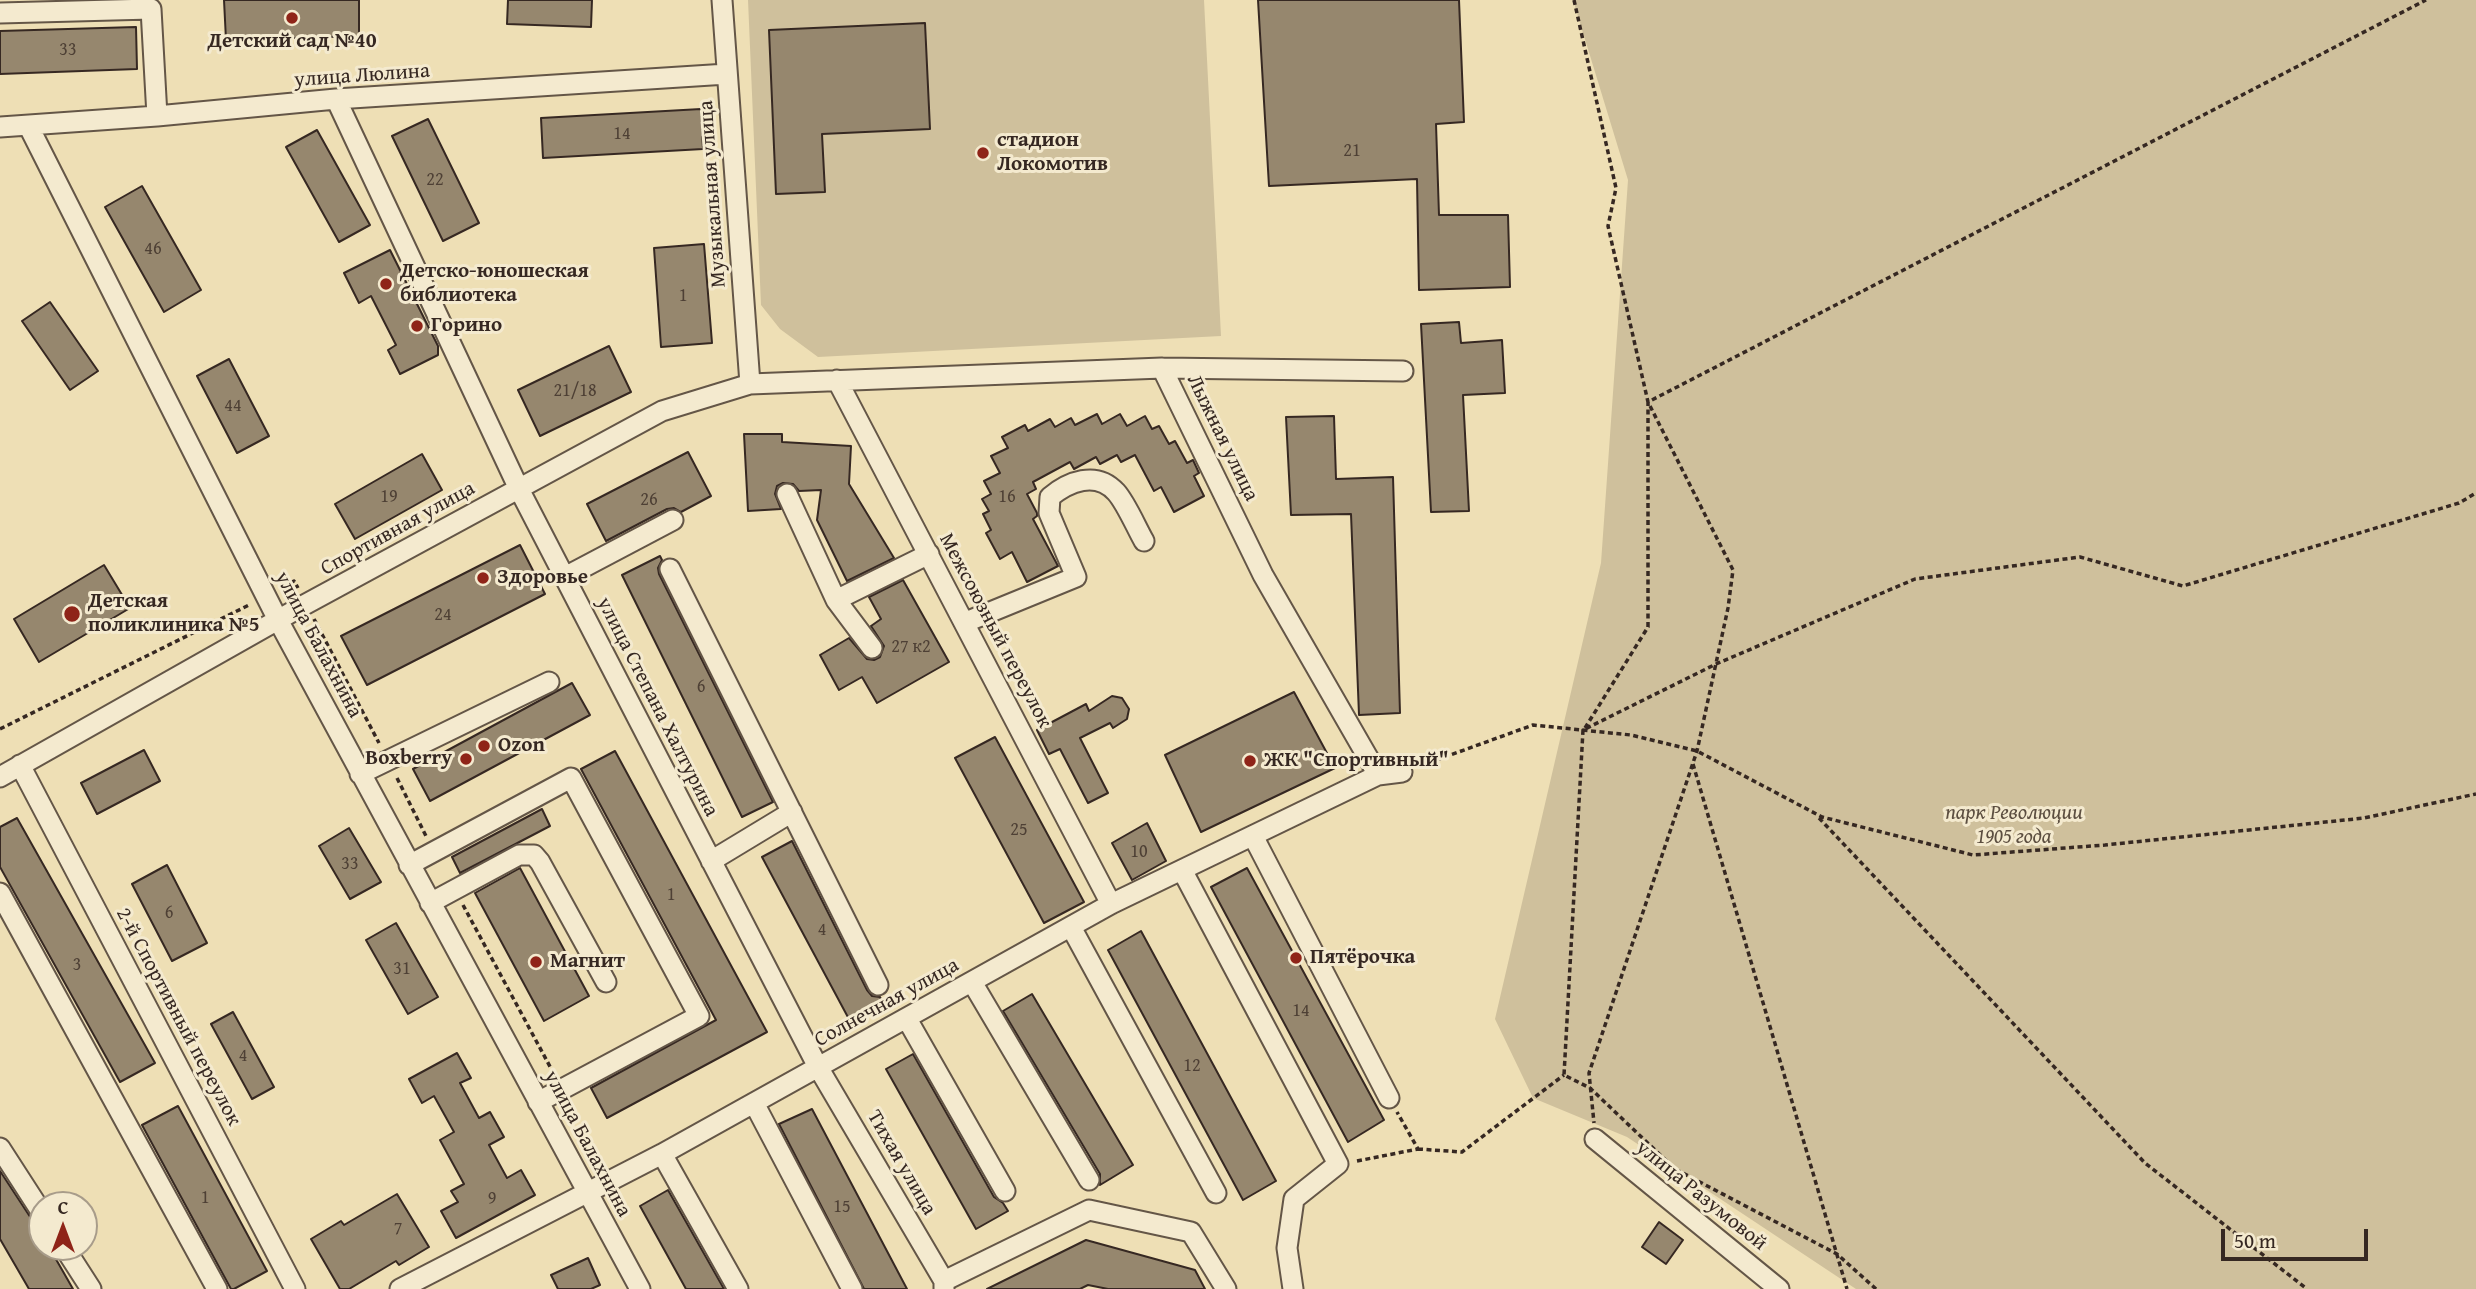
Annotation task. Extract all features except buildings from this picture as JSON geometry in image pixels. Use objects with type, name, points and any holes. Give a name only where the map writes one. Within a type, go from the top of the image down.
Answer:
[{"type":"street","name":"Музыкальная улица","points":[[722,0],[751,384]]},
{"type":"street","points":[[0,13],[151,9],[157,116]]},
{"type":"street","name":"улица Люлина","points":[[0,127],[29,127],[336,99],[727,74]]},
{"type":"street","name":"улица Степана Халтурина","points":[[336,99],[519,489],[818,1067]]},
{"type":"street","name":"улица Балахнина","points":[[29,127],[278,620],[639,1289]]},
{"type":"street","points":[[1162,368],[1403,371]]},
{"type":"street","name":"Лыжная улица","points":[[837,380],[1162,368],[1263,576],[1378,775]]},
{"type":"street","name":"Спортивная улица","points":[[0,777],[306,604],[662,411],[751,384],[837,380]]},
{"type":"street","name":"Межсоюзный переулок","points":[[837,380],[1111,904]]},
{"type":"street","points":[[965,622],[1076,577],[1049,513],[1050,497],[1070,484],[1079,480],[1097,481],[1115,491],[1144,541]]},
{"type":"street","points":[[787,494],[836,600],[872,648]]},
{"type":"street","points":[[565,577],[673,520]]},
{"type":"street","points":[[836,600],[929,554]]},
{"type":"street","points":[[670,569],[878,985]]},
{"type":"street","points":[[360,774],[549,682]]},
{"type":"street","name":"2-й Спортивный переулок","points":[[20,765],[295,1289]]},
{"type":"street","name":"Солнечная улица","points":[[400,1289],[662,1154],[1111,904],[1378,775],[1402,772]]},
{"type":"street","points":[[409,864],[571,778],[590,813],[699,1016],[538,1102]]},
{"type":"street","points":[[711,861],[792,812]]},
{"type":"street","points":[[1253,836],[1389,1098]]},
{"type":"street","points":[[430,904],[519,855],[534,855],[606,982]]},
{"type":"street","points":[[1182,870],[1338,1164],[1294,1199],[1287,1248],[1293,1289]]},
{"type":"street","points":[[0,893],[217,1289]]},
{"type":"street","points":[[1072,927],[1216,1193]]},
{"type":"street","points":[[972,982],[1089,1180]]},
{"type":"street","points":[[907,1019],[1005,1191]]},
{"type":"street","name":"Тихая улица","points":[[818,1067],[944,1285]]},
{"type":"street","points":[[754,1103],[852,1289]]},
{"type":"street","name":"улица Разумовой","points":[[1595,1139],[1779,1289]]},
{"type":"street","points":[[0,1148],[28,1191]]},
{"type":"street","points":[[662,1154],[738,1289]]},
{"type":"street","points":[[944,1285],[1090,1210],[1191,1232],[1226,1289]]},
{"type":"street","points":[[73,1261],[92,1289]]},
{"type":"path","points":[[1338,1164],[1418,1149],[1462,1152],[1564,1075],[1583,730],[1648,627],[1648,401],[1608,226],[1616,188],[1574,0]]},
{"type":"path","points":[[1648,401],[2426,0]]},
{"type":"path","points":[[1595,1139],[1589,1073],[1697,751],[1733,570],[1648,401]]},
{"type":"path","points":[[1583,730],[1716,664],[1915,579],[2080,557],[2183,586],[2459,503],[2476,492]]},
{"type":"path","points":[[0,729],[294,581],[434,851]]},
{"type":"path","points":[[1402,772],[1533,725],[1631,735],[1697,751],[1815,814],[1973,855],[2105,845],[2364,818],[2476,794]]},
{"type":"path","points":[[1693,763],[1847,1289]]},
{"type":"path","points":[[1815,814],[2145,1163],[2307,1289]]},
{"type":"path","points":[[455,890],[563,1089]]},
{"type":"path","points":[[1564,1075],[1590,1088],[1675,1169],[1837,1254],[1876,1289]]},
{"type":"path","points":[[1389,1098],[1418,1149]]},
{"type":"green space","name":"стадион Локомотив","points":[[748,0],[1204,0],[1221,336],[818,357],[780,329],[761,305]]},
{"type":"green space","name":"парк Революции 1905 года","points":[[1573,0],[2476,0],[2476,1289],[1856,1289],[1627,1137],[1533,1098],[1495,1019],[1601,563],[1628,180]]},
{"type":"place","name":"Детский сад №40","points":[[292,18]]},
{"type":"place","name":"стадион Локомотив","points":[[983,153]]},
{"type":"place","name":"Детско-юношеская библиотека","points":[[386,284]]},
{"type":"place","name":"Горино","points":[[417,326]]},
{"type":"place","name":"Здоровье","points":[[483,578]]},
{"type":"place","name":"Детская поликлиника №5","points":[[72,614]]},
{"type":"place","name":"Ozon","points":[[484,746]]},
{"type":"place","name":"Boxberry","points":[[466,759]]},
{"type":"place","name":"ЖК \"Спортивный\"","points":[[1250,761]]},
{"type":"place","name":"Пятёрочка","points":[[1296,958]]},
{"type":"place","name":"Магнит","points":[[536,962]]}]
